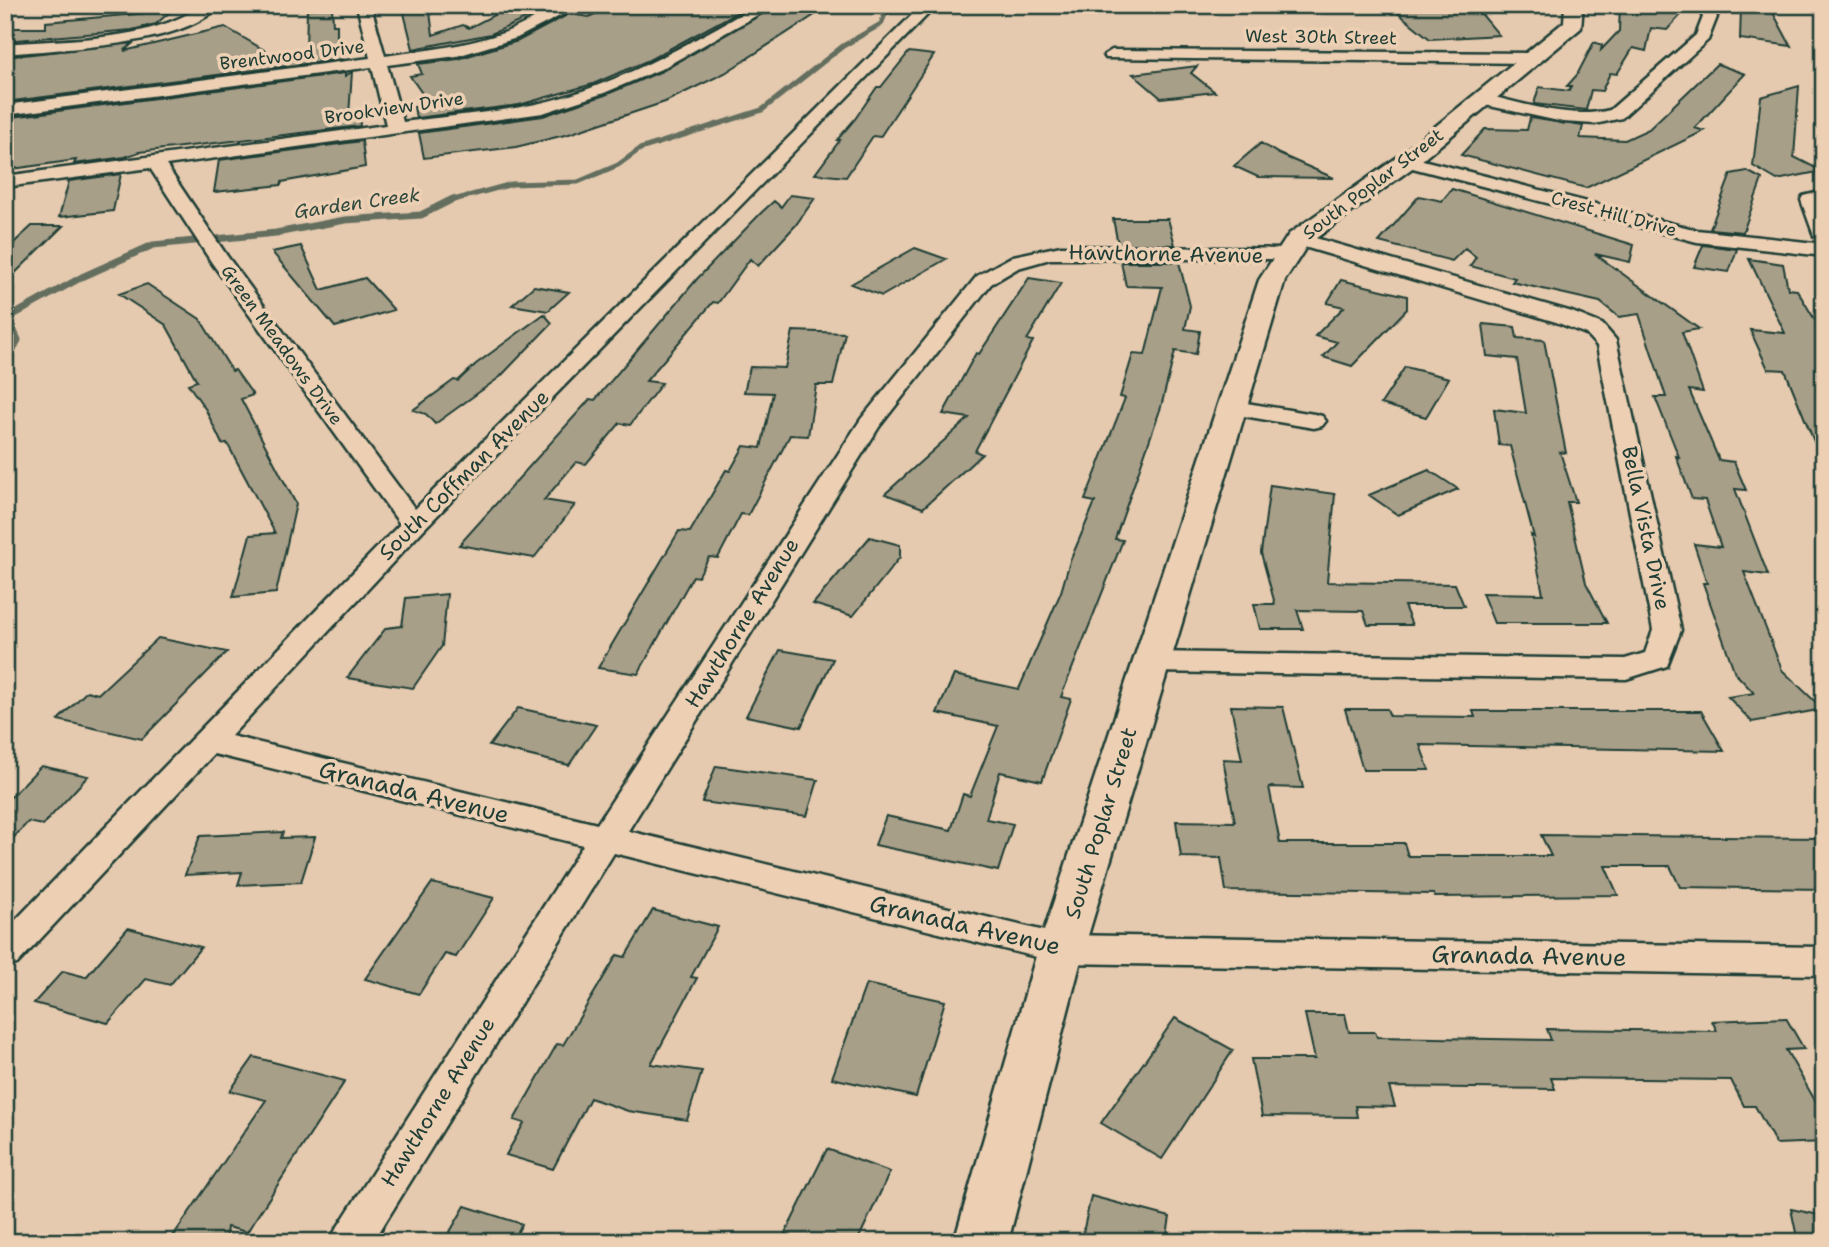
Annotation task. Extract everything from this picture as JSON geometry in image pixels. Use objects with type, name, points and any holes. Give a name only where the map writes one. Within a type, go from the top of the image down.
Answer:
[{"type":"main road","name":"South Poplar Street","points":[[981,1242],[1061,949],[1234,408],[1272,279],[1294,247],[1407,161],[1574,24],[1574,5]]},
{"type":"street","points":[[5,48],[169,29],[199,18],[213,5]]},
{"type":"street","points":[[369,5],[365,10],[396,130]]},
{"type":"street","name":"Brentwood Drive","points":[[5,110],[380,64],[487,43],[574,5]]},
{"type":"street","name":"Brookview Drive","points":[[5,182],[537,109],[581,98],[677,57],[768,5]]},
{"type":"street","name":"South Coffman Avenue","points":[[5,954],[414,525],[930,5]]},
{"type":"street","points":[[1482,99],[1563,117],[1595,119],[1616,114],[1703,37],[1710,18],[1702,5]]},
{"type":"street","name":"West 30th Street","points":[[1112,55],[1530,58]]},
{"type":"street","name":"Crest Hill Drive","points":[[1407,161],[1697,236],[1824,250]]},
{"type":"street","name":"Green Meadows Drive","points":[[155,162],[219,260],[414,525]]},
{"type":"street","points":[[5,204],[33,178]]},
{"type":"street","points":[[1824,197],[1810,200],[1824,236]]},
{"type":"street","name":"Bella Vista Drive","points":[[1151,662],[1626,669],[1657,659],[1667,630],[1608,345],[1594,329],[1564,317],[1294,247]]},
{"type":"street","name":"Hawthorne Avenue","points":[[349,1242],[869,424],[984,280],[1006,264],[1027,256],[1061,252],[1294,247]]},
{"type":"street","points":[[1234,408],[1314,421]]},
{"type":"street","name":"Granada Avenue","points":[[210,742],[1061,949],[1820,966]]},
{"type":"building","points":[[402,5],[429,5],[433,35],[463,25],[469,28],[513,5],[546,10],[491,34],[413,49]]},
{"type":"building","points":[[612,5],[751,5],[649,60],[593,84],[519,105],[416,118],[414,107],[430,105],[410,76],[422,74],[418,64],[458,59],[518,41],[569,14],[589,17]]},
{"type":"building","points":[[778,5],[830,5],[725,73],[665,102],[569,134],[516,147],[424,158],[419,133],[543,116],[605,95],[662,71]]},
{"type":"building","points":[[1388,5],[1474,5],[1499,35],[1430,39]]},
{"type":"building","points":[[1620,5],[1690,5],[1667,30],[1651,28],[1646,51],[1633,48],[1617,74],[1610,73],[1602,91],[1591,90],[1586,110],[1534,104],[1539,87],[1569,91],[1571,86],[1567,86],[1577,75],[1594,42],[1602,45],[1601,50],[1619,31]]},
{"type":"building","points":[[332,7],[333,25],[337,25],[337,45],[341,45],[343,59],[5,102],[5,57],[133,43],[124,51],[225,27],[276,57],[306,54],[307,9]]},
{"type":"building","points":[[1741,7],[1771,9],[1791,46],[1740,39]]},
{"type":"building","points":[[171,11],[156,24],[132,30],[5,41],[5,28],[46,28],[46,22]]},
{"type":"building","points":[[909,52],[934,55],[880,137],[873,136],[846,177],[815,174],[877,87],[881,87]]},
{"type":"building","points":[[1717,64],[1745,74],[1695,128],[1704,131],[1586,188],[1461,155],[1485,129],[1527,130],[1530,118],[1583,126],[1580,138],[1625,140],[1649,129]]},
{"type":"building","points":[[1197,66],[1191,73],[1215,92],[1161,98],[1133,74]]},
{"type":"building","points":[[352,72],[349,115],[359,114],[360,126],[139,152],[125,157],[74,164],[76,160],[5,170],[5,118],[345,73],[345,76]]},
{"type":"building","points":[[1799,86],[1794,157],[1822,171],[1777,180],[1753,166],[1761,97]]},
{"type":"building","points":[[362,141],[365,167],[282,182],[281,185],[214,192],[219,160]]},
{"type":"building","points":[[1261,143],[1279,154],[1334,178],[1258,177],[1234,166]]},
{"type":"building","points":[[1747,171],[1762,179],[1743,232],[1710,229],[1731,174]]},
{"type":"building","points":[[121,174],[113,211],[59,217],[69,181]]},
{"type":"building","points":[[1452,189],[1634,245],[1630,262],[1595,254],[1699,329],[1682,332],[1703,392],[1689,390],[1719,460],[1734,462],[1746,490],[1735,489],[1768,575],[1744,572],[1782,670],[1823,709],[1752,722],[1728,697],[1754,693],[1735,673],[1703,583],[1707,583],[1694,544],[1721,547],[1705,500],[1692,499],[1676,456],[1679,457],[1655,397],[1666,397],[1639,314],[1619,317],[1600,302],[1512,282],[1515,278],[1470,266],[1476,257],[1465,248],[1452,261],[1379,242],[1419,196],[1442,201]]},
{"type":"building","points":[[790,195],[815,198],[795,226],[758,266],[750,259],[718,303],[713,302],[646,381],[662,383],[630,425],[620,423],[586,464],[576,462],[544,500],[575,505],[534,558],[459,545],[590,399],[595,400],[697,279],[774,201],[781,207]]},
{"type":"building","points":[[1113,219],[1168,219],[1175,245],[1118,244]]},
{"type":"building","points":[[32,226],[63,226],[5,283],[5,251]]},
{"type":"building","points":[[1703,245],[1737,249],[1729,272],[1694,267]]},
{"type":"building","points":[[301,246],[321,290],[365,278],[394,310],[335,327],[272,252]]},
{"type":"building","points":[[915,248],[946,259],[882,296],[851,284]]},
{"type":"building","points":[[1749,259],[1783,264],[1788,289],[1797,290],[1824,335],[1824,466],[1785,370],[1768,369],[1750,330],[1785,333]]},
{"type":"building","points":[[1121,262],[1179,262],[1190,306],[1185,329],[1200,331],[1196,354],[1175,351],[1161,407],[1115,539],[1123,540],[1061,697],[1071,699],[1042,781],[1000,772],[986,819],[1013,824],[998,871],[875,845],[886,816],[951,830],[963,794],[970,796],[998,726],[937,713],[954,675],[1019,689],[1061,592],[1070,561],[1095,502],[1085,500],[1125,398],[1120,397],[1133,354],[1145,355],[1162,287],[1126,286]]},
{"type":"building","points":[[1029,278],[1061,283],[1027,340],[1033,341],[975,451],[982,454],[923,508],[885,494],[969,418],[943,414],[976,353],[979,354]]},
{"type":"building","points":[[1341,280],[1407,296],[1407,309],[1352,366],[1323,357],[1337,342],[1315,336],[1344,307],[1327,303]]},
{"type":"building","points":[[147,284],[200,319],[232,371],[235,370],[253,395],[241,399],[296,504],[276,593],[233,597],[250,535],[275,533],[227,443],[222,444],[206,410],[188,384],[197,381],[166,325],[119,294]]},
{"type":"building","points":[[534,286],[569,292],[548,311],[512,305]]},
{"type":"building","points":[[544,314],[552,323],[500,377],[435,424],[426,414],[413,410],[454,380],[458,381],[476,364]]},
{"type":"building","points":[[1483,324],[1515,327],[1517,338],[1544,340],[1566,453],[1560,452],[1576,502],[1567,502],[1586,583],[1607,623],[1494,623],[1482,593],[1543,594],[1531,535],[1534,537],[1510,446],[1499,445],[1494,409],[1526,413],[1517,359],[1487,356]]},
{"type":"building","points":[[793,331],[845,333],[833,385],[816,385],[808,436],[790,435],[748,515],[741,514],[718,558],[709,557],[698,577],[693,576],[638,674],[598,668],[679,531],[690,532],[726,470],[730,471],[744,446],[761,448],[773,393],[744,392],[750,367],[785,368]]},
{"type":"building","points":[[1405,367],[1449,378],[1426,417],[1381,404]]},
{"type":"building","points":[[1429,470],[1458,489],[1398,515],[1369,495]]},
{"type":"building","points":[[1270,485],[1335,494],[1327,582],[1455,584],[1464,606],[1404,606],[1412,625],[1368,625],[1363,611],[1297,610],[1303,629],[1260,629],[1254,604],[1275,604],[1261,553]]},
{"type":"building","points":[[870,537],[900,545],[900,557],[853,616],[813,604]]},
{"type":"building","points":[[447,594],[442,646],[413,688],[347,678],[386,628],[402,626],[406,598]]},
{"type":"building","points":[[158,638],[227,652],[142,739],[58,720],[87,691],[98,694]]},
{"type":"building","points":[[780,650],[833,659],[801,727],[746,716]]},
{"type":"building","points":[[1231,706],[1283,707],[1303,788],[1269,787],[1280,843],[1404,843],[1408,856],[1551,856],[1541,835],[1819,838],[1824,846],[1824,889],[1680,887],[1670,866],[1605,866],[1618,895],[1435,897],[1434,894],[1226,891],[1221,858],[1181,857],[1176,821],[1235,822],[1223,759],[1242,760]]},
{"type":"building","points":[[518,708],[596,725],[569,765],[489,746]]},
{"type":"building","points":[[1345,709],[1387,709],[1390,716],[1475,717],[1473,711],[1701,711],[1724,751],[1420,745],[1429,770],[1363,770]]},
{"type":"building","points":[[41,766],[88,776],[43,825],[28,822],[5,847],[5,803]]},
{"type":"building","points":[[716,766],[818,780],[807,816],[702,802]]},
{"type":"building","points":[[283,832],[281,838],[315,837],[301,882],[238,885],[242,872],[185,875],[200,836]]},
{"type":"building","points":[[432,883],[494,898],[456,957],[445,954],[419,994],[365,979]]},
{"type":"building","points":[[653,910],[718,927],[691,977],[697,978],[651,1064],[702,1071],[687,1120],[628,1111],[590,1098],[553,1169],[506,1155],[524,1123],[514,1120],[557,1044],[563,1045],[617,955],[625,957]]},
{"type":"building","points":[[128,928],[201,947],[170,985],[146,979],[108,1023],[34,1003],[63,971],[86,977]]},
{"type":"building","points":[[866,984],[945,1001],[916,1097],[832,1078]]},
{"type":"building","points":[[1305,1014],[1345,1014],[1349,1032],[1375,1032],[1377,1037],[1551,1040],[1547,1029],[1717,1031],[1712,1021],[1786,1018],[1804,1049],[1786,1050],[1824,1116],[1824,1142],[1776,1144],[1755,1106],[1744,1106],[1731,1080],[1551,1078],[1555,1089],[1389,1087],[1395,1107],[1355,1106],[1357,1117],[1262,1116],[1251,1059],[1315,1059]]},
{"type":"building","points":[[1175,1018],[1233,1050],[1162,1159],[1101,1123]]},
{"type":"building","points":[[254,1057],[345,1081],[247,1232],[227,1227],[225,1242],[169,1242],[266,1100],[230,1091]]},
{"type":"building","points":[[827,1149],[890,1172],[857,1242],[781,1242]]},
{"type":"building","points":[[1091,1196],[1170,1217],[1166,1242],[1081,1242]]},
{"type":"building","points":[[465,1206],[522,1224],[512,1242],[444,1242]]},
{"type":"building","points":[[1791,1209],[1824,1216],[1824,1242],[1798,1242]]},
{"type":"waterway","name":"Garden Creek","points":[[450,201],[512,184],[578,182],[618,165],[640,149],[762,110],[843,46],[881,24],[889,5]]},
{"type":"waterway","name":"Garden Creek","points":[[5,364],[18,340],[8,318],[82,277],[153,245],[276,233],[345,220],[421,215],[453,199]]},
{"type":"waterway","name":"Garden Creek","points":[[5,406],[8,415],[5,416]]}]
